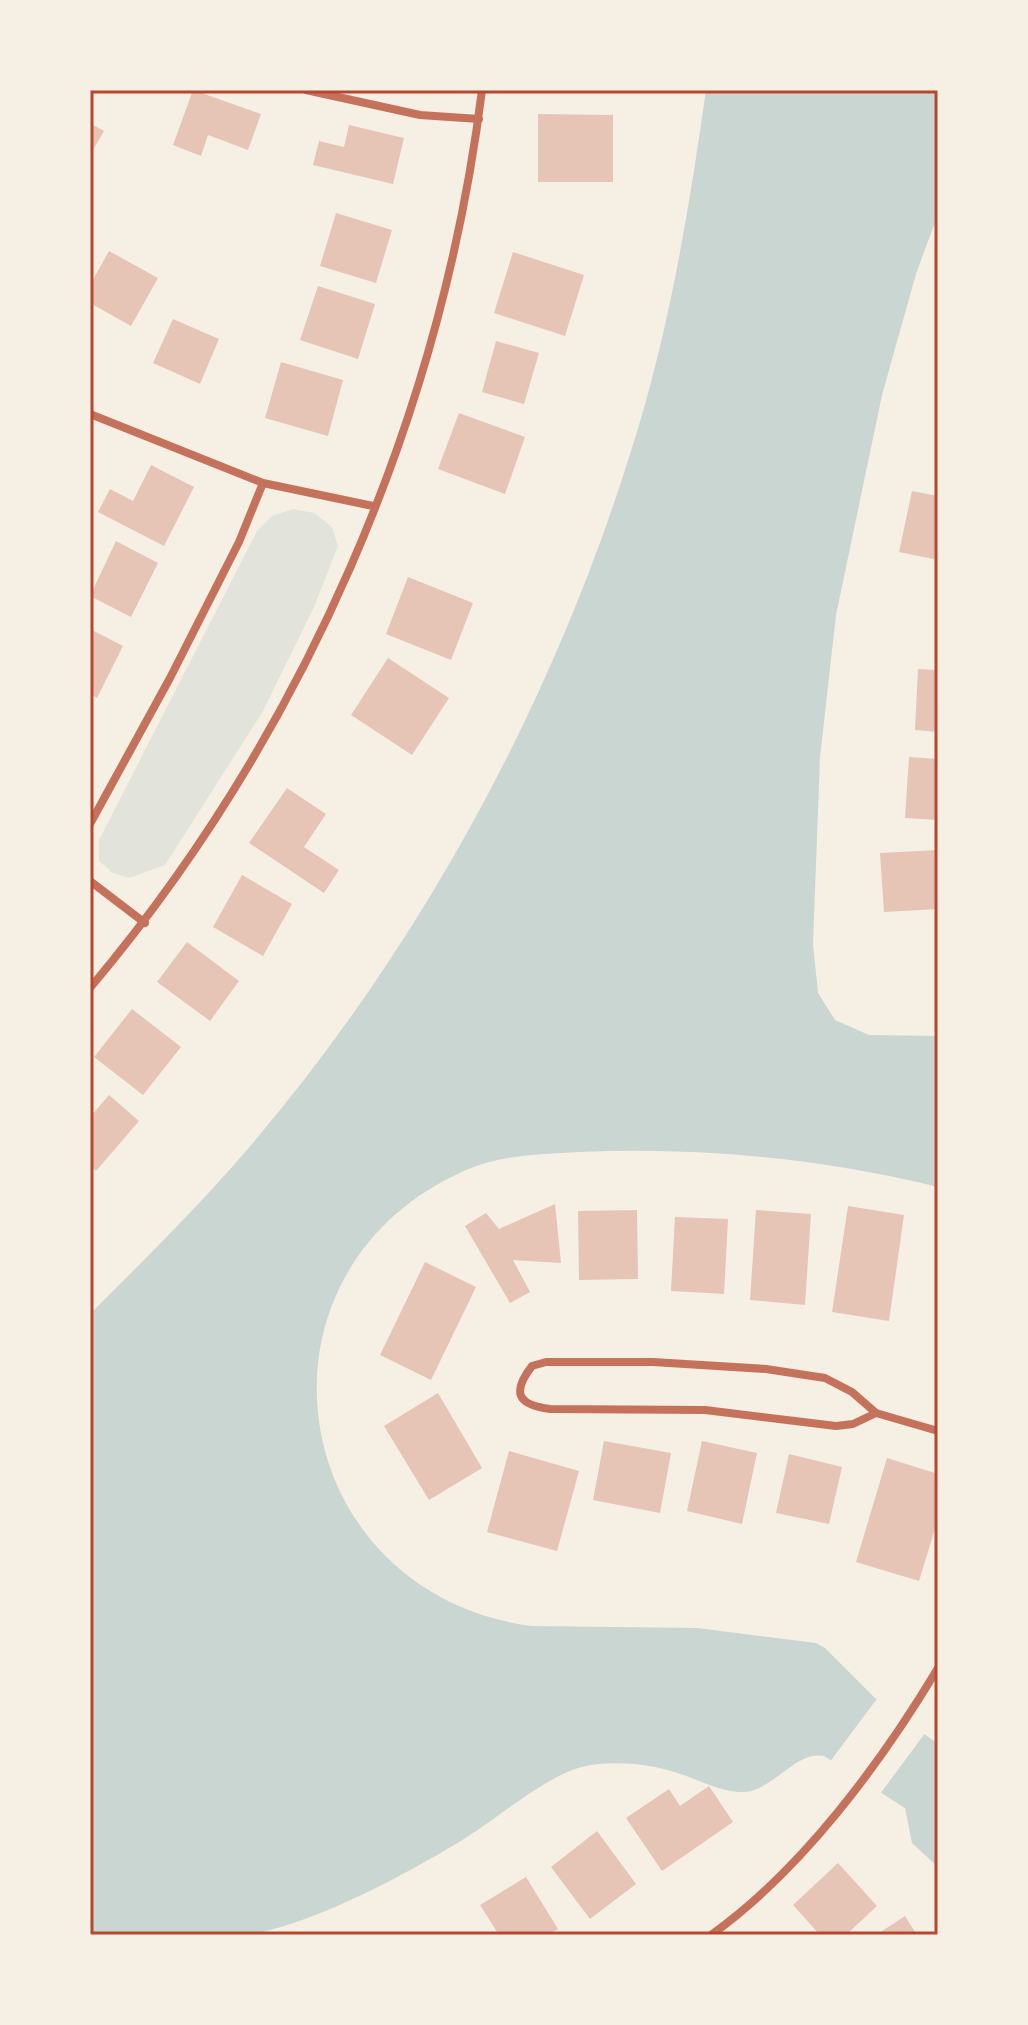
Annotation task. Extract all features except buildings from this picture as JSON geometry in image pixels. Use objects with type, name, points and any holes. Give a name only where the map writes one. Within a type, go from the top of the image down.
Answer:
[{"type":"street","points":[[306,90],[420,115],[479,119]]},
{"type":"street","points":[[90,988],[145,923],[245,774],[320,638],[373,506],[428,355],[455,253],[482,90]]},
{"type":"street","points":[[90,414],[263,483],[373,506]]},
{"type":"street","points":[[90,824],[170,678],[239,542],[263,483]]},
{"type":"street","points":[[90,881],[145,923]]},
{"type":"street","points":[[876,1413],[853,1424],[836,1426],[705,1410],[550,1409],[530,1406],[520,1397],[519,1388],[532,1366],[546,1362],[653,1362],[766,1369],[825,1378],[852,1392],[876,1413],[938,1431]]},
{"type":"street","points":[[718,1933],[792,1862],[845,1800],[914,1708],[938,1668]]},
{"type":"shaded area","points":[[706,90],[938,90],[938,214],[916,274],[882,395],[836,615],[820,757],[813,944],[818,993],[835,1020],[869,1035],[938,1036],[938,1187],[804,1162],[715,1153],[579,1152],[507,1158],[479,1165],[392,1217],[344,1279],[320,1350],[319,1423],[341,1493],[384,1555],[448,1601],[531,1626],[697,1628],[816,1643],[825,1648],[876,1699],[938,1744],[938,1867],[912,1843],[905,1808],[824,1756],[804,1759],[765,1785],[744,1792],[718,1788],[651,1766],[601,1764],[578,1768],[549,1781],[459,1842],[412,1869],[301,1921],[242,1936],[90,1935],[90,1314],[227,1172],[309,1073],[369,991],[424,907],[475,819],[521,729],[563,637],[600,543],[645,404],[676,270]]},
{"type":"shaded area","points":[[293,509],[314,513],[332,527],[338,546],[314,607],[263,711],[165,865],[129,878],[113,873],[99,861],[99,840],[257,531],[272,516]]},
{"type":"pier","points":[[879,1696],[926,1732],[880,1794],[829,1763]]}]
